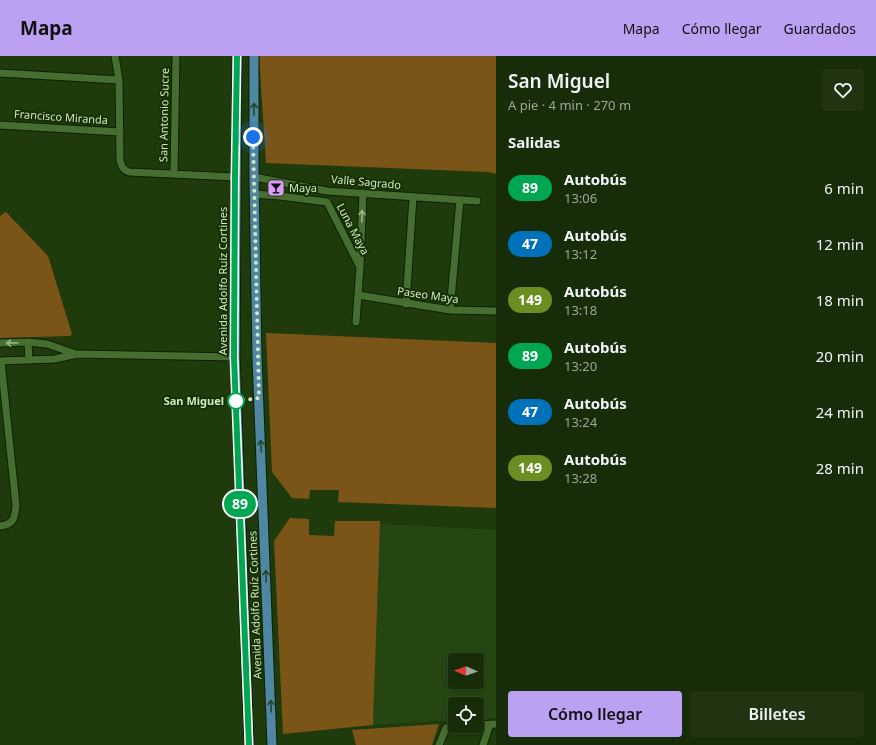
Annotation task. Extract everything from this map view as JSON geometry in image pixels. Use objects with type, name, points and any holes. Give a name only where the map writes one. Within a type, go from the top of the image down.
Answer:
[{"type":"main road","name":"Avenida Adolfo Ruíz Cortines","points":[[237,56],[234,357],[249,745]]},
{"type":"main road","name":"Avenida Adolfo Ruíz Cortines","points":[[254,56],[254,194],[257,358],[272,745]]},
{"type":"street","points":[[115,56],[119,80],[120,161],[124,170],[129,172],[235,177]]},
{"type":"street","name":"San Antonio Sucre","points":[[174,174],[176,56]]},
{"type":"street","points":[[0,73],[119,80]]},
{"type":"street","name":"Francisco Miranda","points":[[0,125],[120,132]]},
{"type":"street","name":"Valle Sagrado","points":[[254,176],[327,190],[413,198],[477,201]]},
{"type":"street","points":[[326,202],[327,190]]},
{"type":"street","name":"Luna Maya","points":[[356,322],[363,193]]},
{"type":"street","name":"Luna Maya","points":[[254,194],[326,202],[360,267]]},
{"type":"street","points":[[406,304],[413,198]]},
{"type":"street","points":[[450,310],[460,200]]},
{"type":"street","name":"Paseo Maya","points":[[358,295],[450,310],[496,311]]},
{"type":"street","points":[[0,344],[28,342],[47,344],[77,354]]},
{"type":"street","points":[[28,342],[29,360]]},
{"type":"street","points":[[0,526],[6,526],[12,522],[16,505],[0,361],[55,359],[77,354],[234,357]]},
{"type":"street","points":[[483,745],[493,724]]},
{"type":"street","points":[[439,745],[446,728],[448,728]]},
{"type":"shaded area","points":[[259,56],[496,56],[496,174],[488,172],[266,163]]},
{"type":"shaded area","points":[[6,212],[48,256],[72,334],[70,336],[0,338],[0,216]]},
{"type":"shaded area","points":[[266,333],[496,343],[496,508],[338,502],[339,490],[310,490],[309,499],[292,498],[272,472]]},
{"type":"shaded area","points":[[290,518],[309,519],[309,535],[334,536],[335,521],[380,521],[373,725],[283,734],[274,541]]},
{"type":"shaded area","points":[[379,524],[496,530],[496,718],[484,719],[484,697],[448,697],[448,720],[373,725]]},
{"type":"shaded area","points":[[439,724],[432,745],[356,745],[352,730]]},
{"type":"bus line","name":"89","points":[[237,56],[234,357],[249,745]]},
{"type":"place","name":"Maya","points":[[276,188]]},
{"type":"place","name":"San Miguel","points":[[236,401]]},
{"type":"route","points":[[236,401],[259,398],[253,137]]}]
